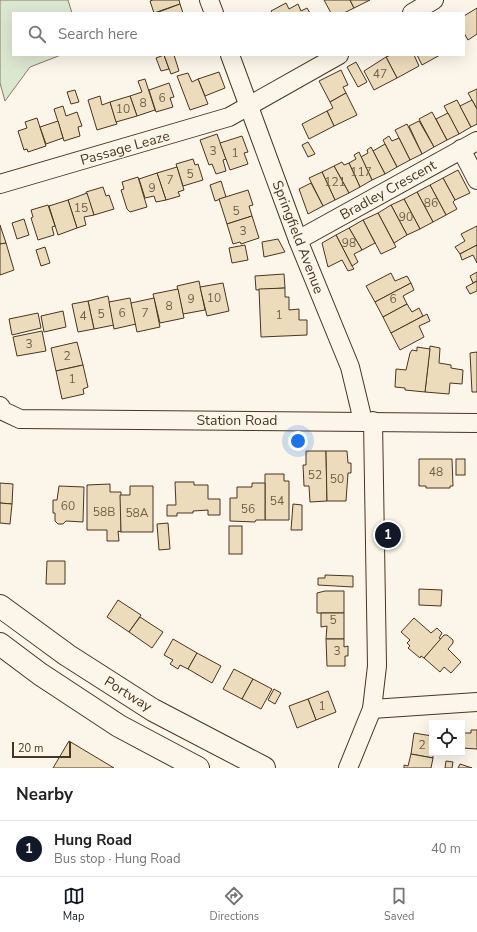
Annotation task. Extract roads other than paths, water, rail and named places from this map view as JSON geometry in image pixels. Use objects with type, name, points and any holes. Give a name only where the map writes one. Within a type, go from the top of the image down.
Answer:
[{"type":"highway","name":"Portway","points":[[0,606],[67,655],[153,710],[264,768]]},
{"type":"highway","points":[[0,644],[40,674],[119,726],[198,768]]},
{"type":"street","points":[[209,0],[214,12]]},
{"type":"street","points":[[414,12],[434,0]]},
{"type":"street","name":"Springfield Avenue","points":[[230,56],[298,240],[350,367],[368,421],[377,666],[372,710],[348,768]]},
{"type":"street","name":"Passage Leaze","points":[[0,184],[229,117],[337,56]]},
{"type":"street","points":[[469,145],[477,180]]},
{"type":"street","name":"Bradley Crescent","points":[[298,240],[469,145]]},
{"type":"street","name":"Station Road","points":[[1,410],[20,418],[40,419],[477,423]]},
{"type":"street","points":[[372,710],[477,702]]},
{"type":"place","name":"Hung Road","points":[[388,535]]}]
